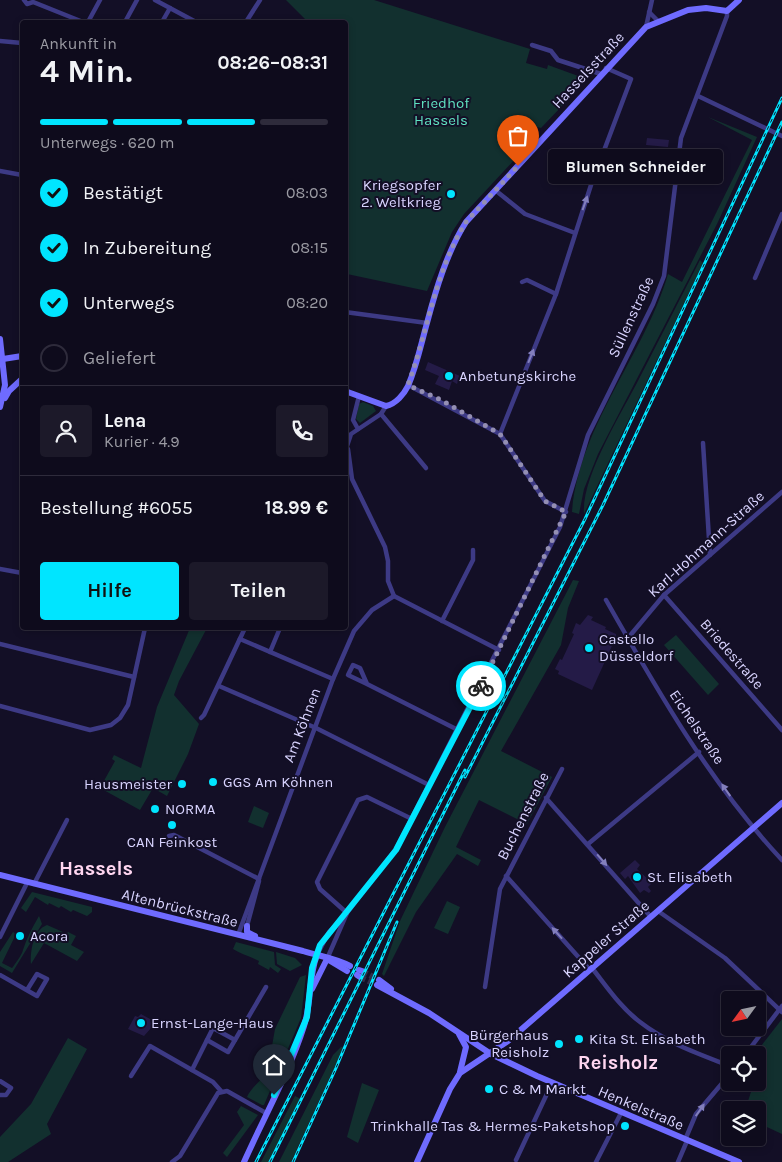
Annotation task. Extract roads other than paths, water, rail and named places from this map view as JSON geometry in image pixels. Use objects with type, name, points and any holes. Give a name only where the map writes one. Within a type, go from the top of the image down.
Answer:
[{"type":"street","points":[[24,0],[27,4],[34,1],[78,20]]},
{"type":"street","points":[[89,20],[100,0]]},
{"type":"street","points":[[126,20],[137,0]]},
{"type":"street","points":[[155,0],[192,20]]},
{"type":"street","points":[[247,20],[260,0]]},
{"type":"street","points":[[646,27],[652,0]]},
{"type":"street","points":[[727,11],[739,0]]},
{"type":"street","points":[[163,20],[170,8]]},
{"type":"street","name":"Hasselsstraße","points":[[386,406],[396,401],[408,385],[419,354],[426,323],[460,231],[495,190],[646,27],[658,21],[697,9],[727,11]]},
{"type":"street","name":"Süllenstraße","points":[[347,913],[396,850],[499,650],[566,512],[588,435],[653,304],[664,276],[682,138],[727,16],[727,11]]},
{"type":"street","points":[[649,12],[658,21]]},
{"type":"street","points":[[0,40],[20,43]]},
{"type":"street","points":[[532,45],[551,51],[558,60],[601,74]]},
{"type":"street","points":[[500,434],[556,294],[575,233],[631,79],[606,68]]},
{"type":"street","points":[[698,96],[782,136]]},
{"type":"street","points":[[0,171],[20,175]]},
{"type":"street","points":[[495,190],[525,214],[575,233]]},
{"type":"street","points":[[755,278],[782,214]]},
{"type":"street","points":[[522,282],[527,280],[556,294]]},
{"type":"street","points":[[348,312],[426,323]]},
{"type":"street","points":[[0,338],[5,377],[1,404]]},
{"type":"street","points":[[3,359],[20,356]]},
{"type":"street","points":[[5,377],[11,382],[20,381]]},
{"type":"street","points":[[1,404],[20,382]]},
{"type":"street","points":[[408,385],[441,400],[500,434],[545,501],[566,512]]},
{"type":"street","points":[[348,392],[386,406],[381,414],[350,436],[348,442]]},
{"type":"street","points":[[358,429],[352,420],[359,396]]},
{"type":"street","points":[[381,414],[426,468]]},
{"type":"street","points":[[703,443],[710,555]]},
{"type":"street","points":[[348,459],[352,479],[385,546],[388,561],[388,581],[394,596],[499,650]]},
{"type":"street","name":"Karl-Hohmann-Straße","points":[[628,638],[664,595],[782,492]]},
{"type":"street","points":[[442,621],[473,560],[473,550]]},
{"type":"street","points":[[0,569],[20,572]]},
{"type":"street","name":"Briedestraße","points":[[664,595],[782,730]]},
{"type":"street","name":"Am Köhnen","points":[[238,935],[333,679],[354,631],[372,610],[394,596]]},
{"type":"street","name":"Eichelstraße","points":[[606,600],[655,687],[752,828],[782,860]]},
{"type":"street","points":[[0,706],[90,730],[106,728],[120,718],[128,705],[145,630]]},
{"type":"street","points":[[201,718],[220,686],[243,630]]},
{"type":"street","points":[[270,652],[279,630]]},
{"type":"street","points":[[240,639],[333,679]]},
{"type":"street","points":[[0,644],[134,677]]},
{"type":"street","points":[[367,684],[360,668],[353,665],[348,675],[458,730]]},
{"type":"street","points":[[220,686],[316,728],[430,784]]},
{"type":"street","points":[[588,844],[699,752]]},
{"type":"street","name":"Buchenstraße","points":[[485,987],[500,888],[562,768]]},
{"type":"street","points":[[347,913],[318,888],[317,882],[358,800],[362,797],[367,797],[412,820]]},
{"type":"street","points":[[546,798],[651,917]]},
{"type":"street","name":"Kappeler Straße","points":[[460,1073],[508,1041],[782,803]]},
{"type":"street","points":[[0,937],[67,820]]},
{"type":"street","points":[[169,836],[174,835],[260,879]]},
{"type":"street","name":"Altenbrückstraße","points":[[0,875],[303,951],[327,959]]},
{"type":"street","name":"Buchenstraße","points":[[506,876],[625,1009],[640,1022],[670,1041],[721,1062]]},
{"type":"street","name":"Am Köhnen","points":[[247,926],[260,879]]},
{"type":"street","points":[[658,910],[725,958],[781,1009],[752,1046]]},
{"type":"street","points":[[244,1162],[304,1027],[312,990],[312,968],[317,955],[329,932],[347,913]]},
{"type":"street","points":[[312,990],[347,913]]},
{"type":"street","name":"Altenbrückstraße","points":[[247,926],[249,934],[262,941]]},
{"type":"street","points":[[303,951],[312,968]]},
{"type":"street","points":[[327,959],[349,968]]},
{"type":"street","points":[[0,975],[37,996],[46,979],[37,974],[27,990]]},
{"type":"street","name":"Henkelstraße","points":[[378,982],[491,1054],[620,1113],[739,1162]]},
{"type":"street","points":[[207,1040],[228,1052],[266,987]]},
{"type":"street","points":[[192,1070],[213,1028],[235,1040]]},
{"type":"street","points":[[418,1162],[450,1089],[460,1073],[464,1060],[466,1047],[456,1030]]},
{"type":"street","points":[[131,1076],[150,1046],[213,1082],[221,1091],[231,1093],[266,1113]]},
{"type":"street","points":[[0,1080],[10,1088],[6,1095],[0,1095]]},
{"type":"street","points":[[516,1160],[552,1083]]},
{"type":"street","points":[[678,1162],[696,1114],[721,1085]]},
{"type":"street","points":[[172,1162],[180,1156],[213,1097],[221,1091]]},
{"type":"street","points":[[596,1162],[620,1113]]},
{"type":"tunnel","points":[[362,971],[379,980]]},
{"type":"tunnel","points":[[360,977],[377,985]]},
{"type":"railway","points":[[256,1162],[585,519],[782,98]]},
{"type":"railway","points":[[465,777],[603,505],[782,122]]},
{"type":"railway","points":[[270,1162],[465,770]]},
{"type":"railway","points":[[293,1162],[336,1068],[397,922]]},
{"type":"place","name":"Blumen Schneider","points":[[518,166]]},
{"type":"place","name":"Kriegsopfer 2. Weltkrieg","points":[[451,194]]},
{"type":"place","name":"Anbetungskirche","points":[[449,376]]},
{"type":"place","name":"Castello Düsseldorf","points":[[589,648]]},
{"type":"place","name":"GGS Am Köhnen","points":[[213,782]]},
{"type":"place","name":"Hausmeister","points":[[182,784]]},
{"type":"place","name":"NORMA","points":[[155,809]]},
{"type":"place","name":"CAN Feinkost","points":[[172,825]]},
{"type":"place","name":"St. Elisabeth","points":[[637,877]]},
{"type":"place","name":"Acora","points":[[20,936]]},
{"type":"place","name":"Ernst-Lange-Haus","points":[[141,1023]]},
{"type":"place","name":"Kita St. Elisabeth","points":[[579,1039]]},
{"type":"place","name":"Bürgerhaus Reisholz","points":[[559,1044]]},
{"type":"place","name":"C & M Markt","points":[[489,1089]]},
{"type":"place","name":"Trinkhalle Tas & Hermes-Paketshop","points":[[625,1126]]},
{"type":"district","name":"Hassels","points":[[96,868]]},
{"type":"district","name":"Reisholz","points":[[618,1062]]},
{"type":"park label","name":"Friedhof Hassels","points":[[441,112]]}]
